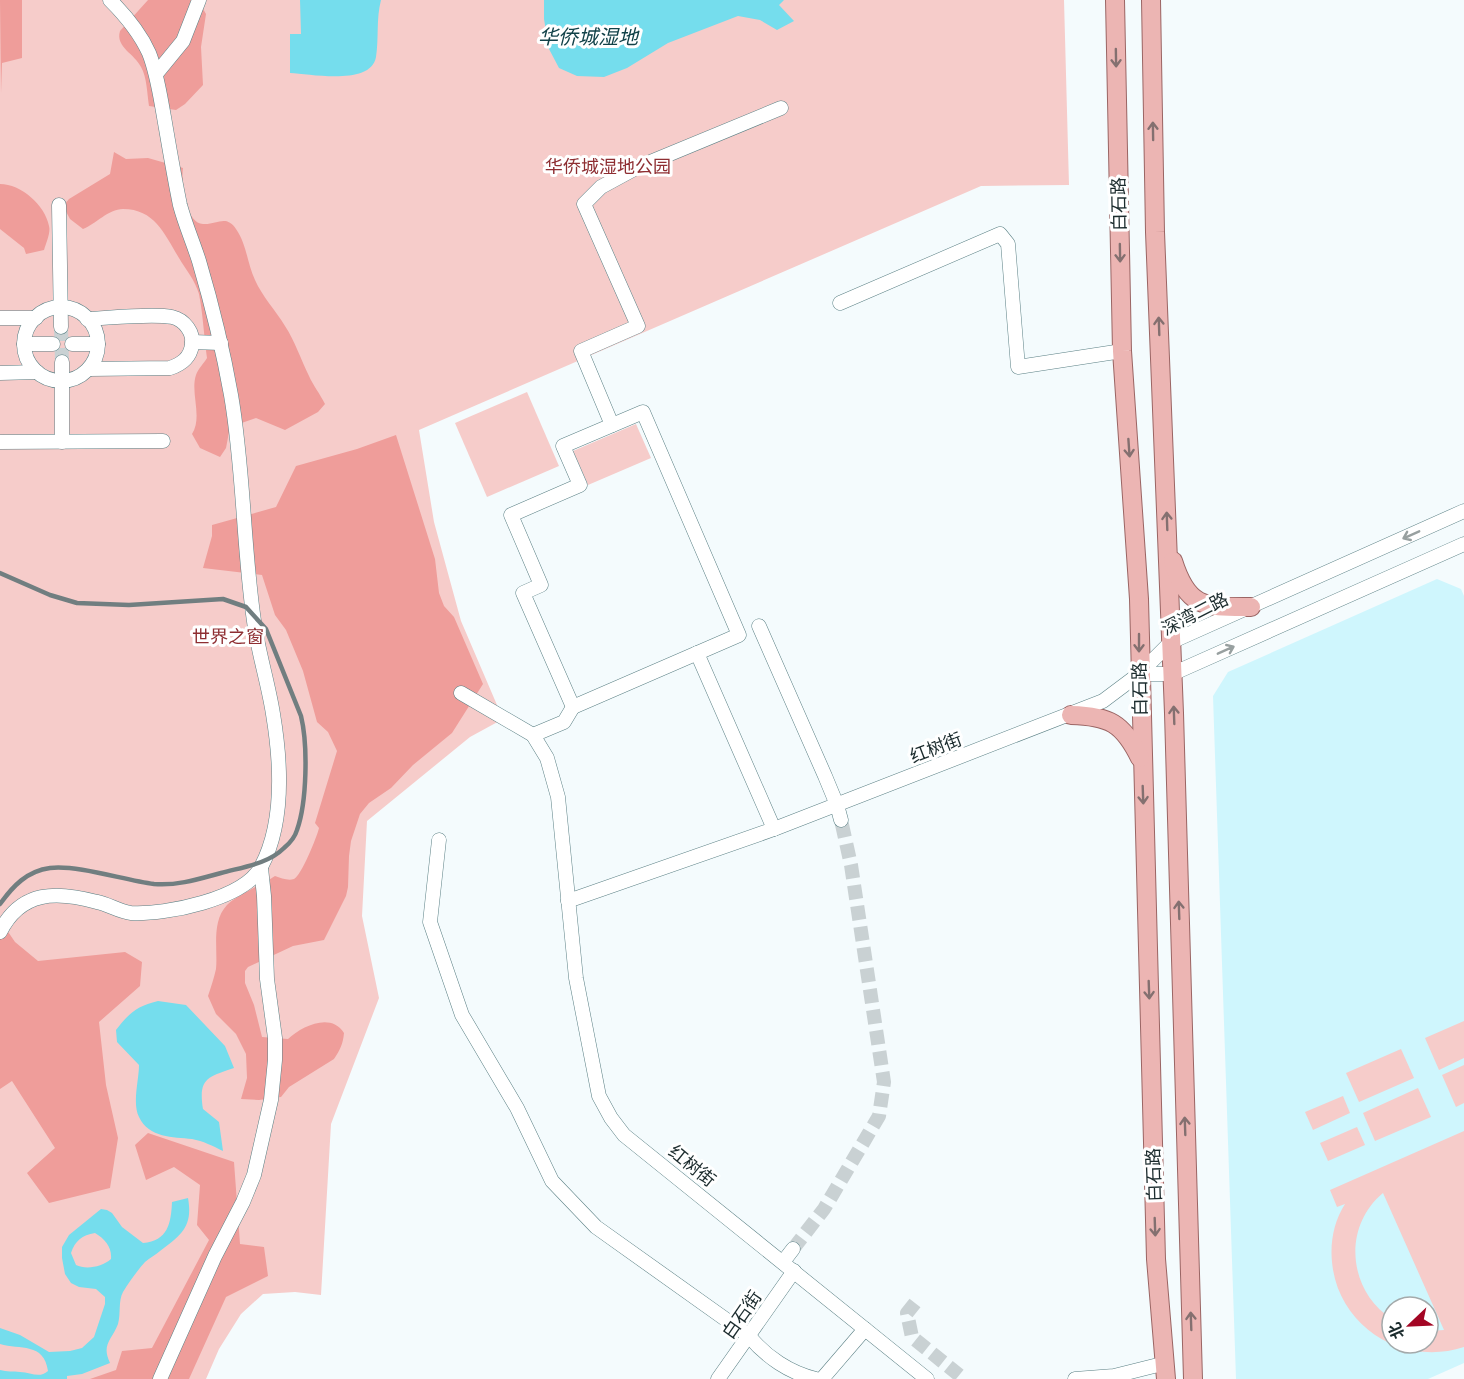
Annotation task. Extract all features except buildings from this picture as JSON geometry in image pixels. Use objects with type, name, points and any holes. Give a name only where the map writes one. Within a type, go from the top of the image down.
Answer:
[{"type":"main road","name":"白石路","points":[[1115,0],[1122,351],[1139,599],[1139,674],[1156,1258],[1166,1371]]},
{"type":"main road","name":"白石路","points":[[1151,0],[1155,232],[1168,546],[1193,1379]]},
{"type":"main road","points":[[1168,546],[1184,588],[1196,601],[1218,607],[1251,607]]},
{"type":"main road","points":[[1071,714],[1093,715],[1116,723],[1134,746],[1142,762]]},
{"type":"street","points":[[0,932],[8,917],[22,905],[45,896],[78,897],[129,913],[158,911],[229,894],[251,880],[261,868],[269,848],[276,817],[278,767],[274,716],[258,648],[251,602],[241,462],[221,343],[198,259],[183,218],[156,74],[138,33],[111,0]]},
{"type":"street","points":[[156,74],[183,41],[198,0]]},
{"type":"street","points":[[612,425],[581,351],[638,327],[584,204],[601,187],[636,168],[780,108]]},
{"type":"street","points":[[59,205],[61,327]]},
{"type":"street","points":[[840,303],[1000,234],[1008,244],[1018,367],[1122,351]]},
{"type":"street","points":[[0,373],[37,372],[53,380],[72,380],[89,369],[97,353],[96,335],[87,319],[71,309],[61,308],[52,309],[36,318],[29,326],[24,344],[26,356],[37,372]]},
{"type":"street","points":[[87,319],[172,317],[185,324],[192,336],[188,357],[171,368],[89,369]]},
{"type":"street","points":[[0,318],[36,318]]},
{"type":"street","points":[[192,342],[221,343]]},
{"type":"street","points":[[24,344],[53,344]]},
{"type":"street","points":[[72,344],[98,344]]},
{"type":"street","points":[[62,362],[62,442]]},
{"type":"street","points":[[461,693],[533,735],[564,722],[573,707],[739,635],[643,412],[563,446],[580,485],[511,515],[541,585],[524,593],[573,707]]},
{"type":"street","points":[[0,442],[163,441]]},
{"type":"street","name":"深湾二路","points":[[1139,674],[1171,642],[1462,517]]},
{"type":"street","points":[[1139,674],[1172,674],[1464,544]]},
{"type":"street","points":[[759,626],[837,805],[841,820]]},
{"type":"street","points":[[697,653],[774,829]]},
{"type":"street","name":"红树街","points":[[568,901],[774,829],[1071,714],[1103,701],[1139,674]]},
{"type":"street","name":"红树街","points":[[533,735],[547,758],[558,797],[576,978],[599,1096],[611,1118],[624,1135],[927,1379]]},
{"type":"street","points":[[439,840],[430,922],[462,1015],[516,1108],[552,1181],[596,1227],[750,1336],[759,1348],[781,1365],[803,1376],[816,1379]]},
{"type":"street","points":[[160,1379],[254,1175],[271,1100],[275,1038],[267,979],[261,868]]},
{"type":"street","name":"白石街","points":[[718,1379],[750,1336],[788,1267],[793,1249]]},
{"type":"street","points":[[822,1379],[865,1329]]},
{"type":"street","points":[[1075,1379],[1166,1371]]},
{"type":"shaded area","points":[[0,0],[22,0],[22,58],[2,63],[1,93]]},
{"type":"shaded area","points":[[148,0],[198,0],[206,14],[201,47],[203,85],[176,110],[149,106],[143,71],[120,42],[120,31]]},
{"type":"shaded area","points":[[114,152],[126,159],[148,158],[183,168],[184,192],[192,217],[203,224],[229,222],[236,229],[258,286],[289,332],[325,404],[318,412],[285,430],[256,418],[230,427],[226,448],[220,457],[200,448],[192,434],[197,413],[194,389],[197,373],[207,358],[202,309],[193,280],[164,232],[143,213],[134,210],[118,210],[83,229],[70,219],[63,206],[69,199],[110,174]]},
{"type":"shaded area","points":[[0,184],[24,192],[43,211],[49,228],[44,250],[26,254],[24,248],[0,229]]},
{"type":"shaded area","points":[[396,435],[435,559],[439,593],[444,606],[454,617],[483,684],[452,733],[413,765],[391,788],[369,803],[360,814],[351,841],[346,896],[324,940],[293,946],[248,967],[245,971],[245,983],[254,1005],[262,1037],[288,1039],[308,1026],[324,1022],[332,1023],[344,1033],[341,1047],[334,1059],[289,1087],[281,1097],[259,1100],[241,1099],[247,1078],[246,1054],[236,1034],[216,1014],[208,996],[216,969],[216,936],[219,919],[231,901],[275,876],[289,880],[294,879],[301,871],[318,833],[319,828],[315,823],[337,751],[328,732],[317,722],[303,671],[286,630],[275,615],[262,575],[203,568],[212,536],[212,525],[276,507],[296,466],[357,449]]},
{"type":"shaded area","points":[[1437,579],[1461,589],[1464,596],[1464,1363],[1428,1379],[1236,1379],[1213,696],[1228,672]]},
{"type":"shaded area","points":[[0,920],[15,942],[38,961],[125,952],[142,962],[140,986],[99,1022],[106,1085],[118,1138],[110,1188],[49,1203],[27,1173],[55,1148],[12,1081],[0,1089]]},
{"type":"shaded area","points":[[148,1133],[234,1162],[240,1244],[264,1247],[268,1276],[226,1297],[189,1379],[90,1379],[116,1370],[122,1351],[152,1348],[209,1240],[197,1225],[200,1185],[174,1167],[146,1180],[135,1145]]},
{"type":"green space","name":"世界之窗","points":[[0,0],[1064,0],[1069,185],[981,186],[419,430],[434,522],[461,621],[503,719],[470,737],[367,821],[362,916],[379,998],[331,1124],[321,1295],[295,1292],[263,1294],[241,1314],[219,1349],[206,1379],[0,1379]]},
{"type":"green space","points":[[527,392],[559,466],[487,497],[455,423]]},
{"type":"green space","points":[[636,424],[651,458],[588,485],[573,451]]},
{"type":"green space","points":[[1464,1021],[1464,1058],[1439,1070],[1425,1038]]},
{"type":"green space","points":[[1401,1049],[1414,1078],[1359,1102],[1346,1073]]},
{"type":"green space","points":[[1464,1065],[1464,1103],[1456,1107],[1442,1075]]},
{"type":"green space","points":[[1418,1088],[1431,1117],[1375,1141],[1363,1113]]},
{"type":"green space","points":[[1343,1096],[1350,1113],[1313,1130],[1305,1112]]},
{"type":"green space","points":[[1357,1127],[1365,1145],[1328,1161],[1320,1143]]},
{"type":"green space","points":[[1464,1131],[1464,1347],[1440,1352],[1440,1330],[1444,1330],[1440,1321],[1440,1295],[1428,1295],[1383,1193],[1370,1207],[1361,1223],[1356,1240],[1359,1276],[1366,1292],[1380,1309],[1380,1338],[1360,1323],[1347,1306],[1337,1285],[1332,1262],[1332,1239],[1338,1217],[1345,1204],[1337,1207],[1330,1190]]},
{"type":"water","points":[[300,0],[381,0],[376,57],[372,66],[352,75],[325,76],[290,73],[290,34],[301,34]]},
{"type":"water","name":"华侨城湿地","points":[[544,0],[784,0],[779,5],[794,21],[777,30],[760,20],[738,16],[668,43],[627,68],[604,77],[577,76],[559,68],[549,49],[544,19]]},
{"type":"water","points":[[158,1001],[186,1005],[225,1046],[234,1068],[211,1077],[202,1091],[203,1109],[219,1122],[223,1151],[196,1140],[155,1133],[143,1124],[139,1117],[136,1098],[139,1065],[117,1042],[116,1030],[134,1011]]},
{"type":"water","points":[[188,1198],[187,1223],[180,1235],[145,1262],[123,1292],[118,1324],[107,1347],[110,1363],[82,1374],[67,1376],[67,1379],[0,1379],[0,1370],[38,1375],[48,1371],[42,1355],[36,1351],[0,1344],[0,1328],[20,1335],[49,1352],[82,1348],[94,1337],[105,1304],[105,1297],[96,1289],[79,1287],[71,1283],[65,1274],[62,1247],[69,1235],[101,1209],[112,1213],[122,1227],[143,1243],[151,1242],[163,1235],[166,1230],[171,1217],[172,1202]],"holes":[[[95,1233],[109,1247],[111,1259],[94,1267],[76,1265],[71,1253],[75,1245],[83,1237]]]},
{"type":"tunnel","points":[[61,327],[62,362]]},
{"type":"tunnel","points":[[793,1249],[824,1209],[879,1116],[884,1082],[851,865],[841,820]]},
{"type":"tunnel","points":[[915,1303],[907,1313],[912,1337],[964,1379]]},
{"type":"railway","points":[[0,573],[50,595],[77,603],[129,605],[223,599],[246,607],[266,629],[301,716],[305,757],[305,789],[296,833],[288,844],[270,858],[246,867],[171,884],[154,884],[75,869],[50,868],[34,872],[21,880],[0,904]]},
{"type":"park label","name":"华侨城湿地公园","points":[[608,167]]}]
